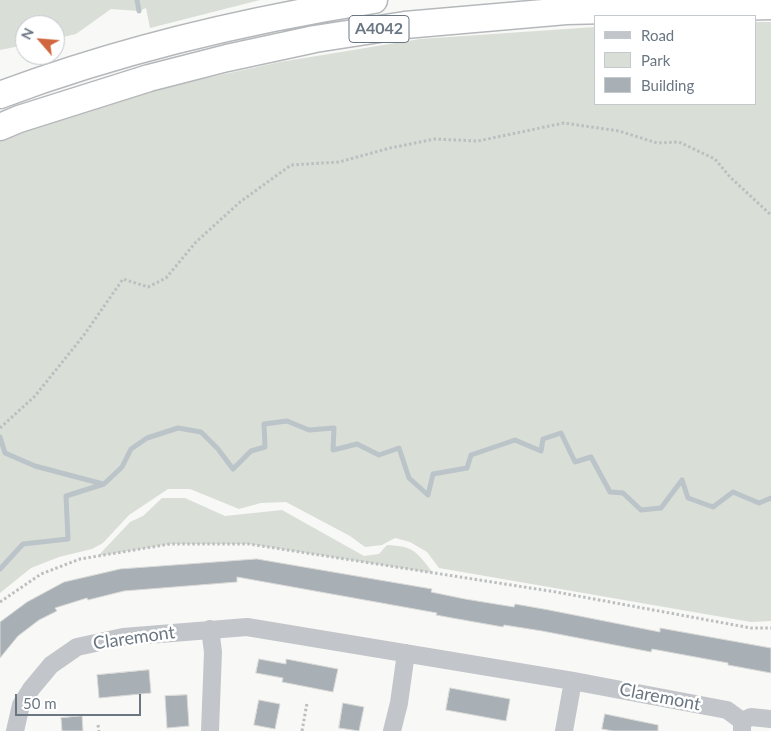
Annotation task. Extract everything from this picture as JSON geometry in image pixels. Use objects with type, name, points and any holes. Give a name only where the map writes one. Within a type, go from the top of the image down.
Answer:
[{"type":"highway","name":"A4042","points":[[0,95],[48,77],[184,38],[303,11],[374,0]]},
{"type":"highway","name":"A4042","points":[[0,127],[19,119],[149,78],[227,58],[315,39],[396,26],[566,11],[771,6]]},
{"type":"street","name":"Claremont","points":[[14,731],[21,705],[31,688],[51,665],[77,647],[123,637],[247,627],[727,710],[742,726],[751,717],[771,719]]},
{"type":"street","points":[[210,629],[213,652],[210,731]]},
{"type":"street","points":[[392,731],[399,703],[406,653]]},
{"type":"street","points":[[564,731],[573,682]]},
{"type":"path","points":[[0,428],[35,396],[84,335],[123,279],[148,287],[166,278],[196,242],[240,202],[291,165],[339,162],[436,138],[478,141],[564,123],[619,132],[657,143],[678,142],[715,159],[736,184],[771,215]]},
{"type":"path","points":[[0,602],[41,574],[80,559],[170,544],[250,544],[556,592],[751,628],[771,628]]},
{"type":"path","points":[[302,731],[307,703]]},
{"type":"path","points":[[98,726],[99,731]]},
{"type":"green space","points":[[0,0],[260,0],[150,28],[146,8],[139,11],[111,9],[76,34],[65,37],[65,15],[15,15],[15,47],[0,50]]},
{"type":"green space","points":[[756,22],[771,22],[771,621],[751,622],[439,568],[427,552],[410,542],[395,538],[382,545],[365,547],[350,536],[286,502],[261,503],[239,509],[190,489],[168,489],[129,515],[103,543],[92,549],[59,557],[31,568],[0,593],[0,140],[72,114],[165,87],[280,62],[420,39],[594,27],[594,105],[756,105]]},
{"type":"green space","points":[[162,498],[185,498],[225,516],[282,510],[364,556],[379,554],[387,545],[409,549],[419,555],[433,573],[249,544],[170,544],[98,556],[130,522],[143,516]]},
{"type":"building","points":[[257,559],[432,589],[431,592],[465,599],[514,607],[515,604],[660,632],[660,628],[771,648],[771,673],[652,649],[651,652],[542,631],[504,625],[503,627],[436,615],[437,613],[237,577],[237,582],[124,591],[88,600],[87,598],[55,608],[57,611],[39,620],[18,636],[0,658],[0,622],[27,602],[64,582],[120,569]]},
{"type":"building","points":[[259,659],[286,664],[286,659],[338,669],[333,692],[282,682],[283,678],[256,673]]},
{"type":"building","points":[[149,670],[151,693],[99,698],[97,675]]},
{"type":"building","points":[[450,688],[510,699],[506,721],[446,710]]},
{"type":"building","points":[[187,695],[189,726],[167,728],[165,696]]},
{"type":"building","points":[[259,700],[280,704],[275,729],[254,725]]},
{"type":"building","points":[[343,703],[364,707],[359,731],[339,728]]},
{"type":"building","points":[[605,714],[658,725],[658,731],[613,731],[602,729]]},
{"type":"building","points":[[82,716],[83,731],[62,731],[61,718]]},
{"type":"waterway","points":[[137,0],[139,11]]},
{"type":"waterway","points":[[0,569],[23,544],[68,539],[66,496],[104,484],[122,467],[131,449],[147,438],[178,428],[201,432],[218,449],[233,469],[251,451],[265,447],[264,424],[287,421],[309,430],[334,428],[333,450],[357,444],[379,455],[399,448],[409,478],[428,495],[433,474],[467,468],[471,455],[515,440],[541,451],[543,439],[561,433],[575,462],[591,457],[610,492],[623,493],[641,510],[661,508],[682,480],[688,498],[713,507],[733,492],[759,503],[771,498]]},
{"type":"waterway","points":[[0,437],[5,453],[35,466],[103,484]]}]
